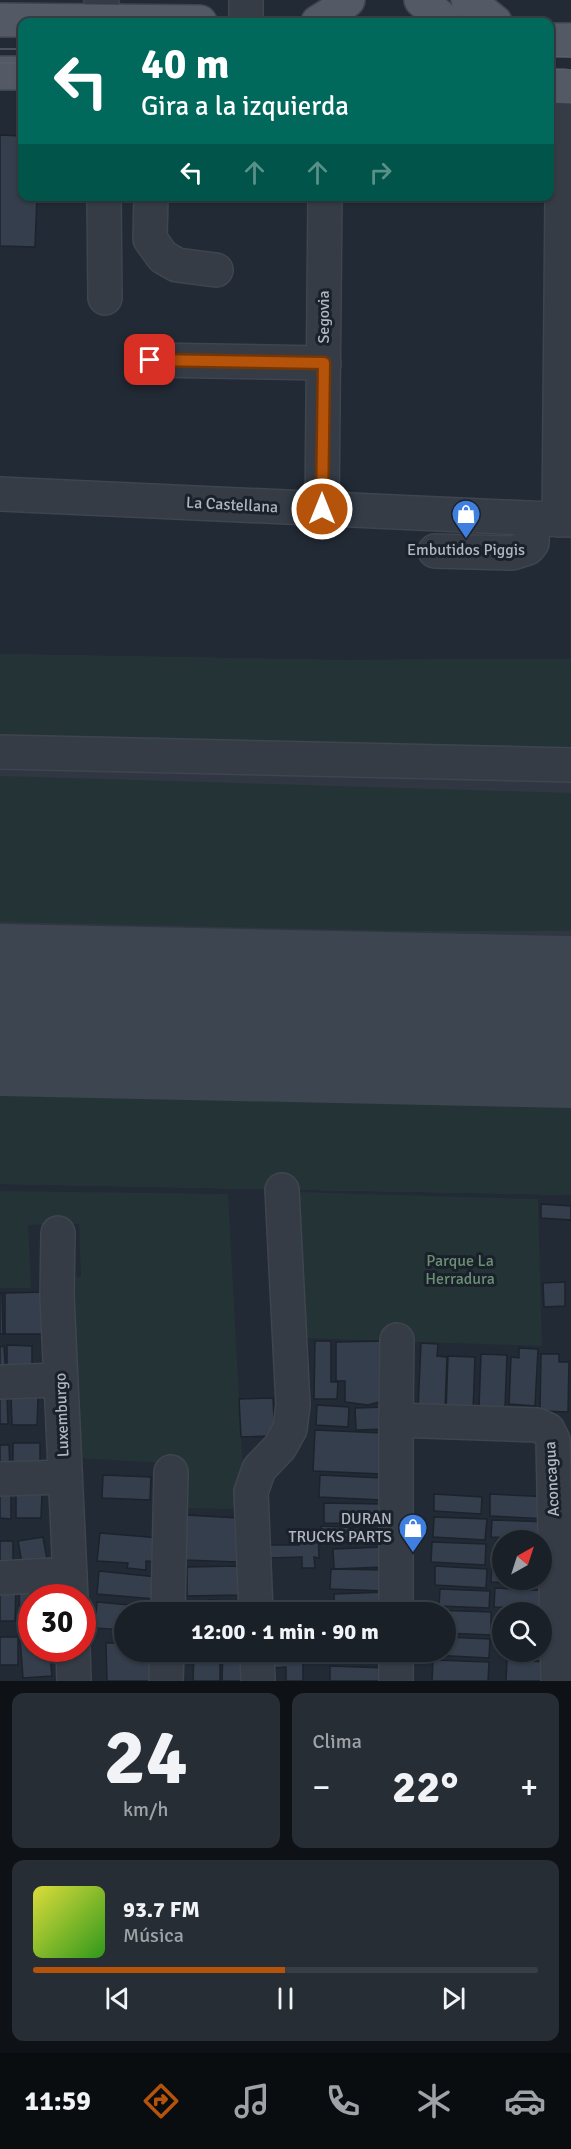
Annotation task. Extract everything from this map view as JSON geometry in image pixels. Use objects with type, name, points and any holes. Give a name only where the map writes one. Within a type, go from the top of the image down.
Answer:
[{"type":"main road","points":[[324,18],[348,0]]},
{"type":"main road","points":[[421,0],[441,18]]},
{"type":"main road","points":[[468,0],[490,18]]},
{"type":"main road","points":[[0,14],[103,11],[165,18]]},
{"type":"main road","points":[[554,40],[571,40]]},
{"type":"main road","points":[[0,73],[18,73]]},
{"type":"street","points":[[246,0],[246,18]]},
{"type":"street","points":[[435,551],[512,553],[528,548],[554,519],[561,86]]},
{"type":"street","points":[[105,201],[105,298]]},
{"type":"street","points":[[151,201],[150,239],[162,257],[177,265],[216,270]]},
{"type":"street","name":"Segovia","points":[[322,509],[325,201]]},
{"type":"street","points":[[150,360],[324,363]]},
{"type":"street","name":"La Castellana","points":[[0,494],[554,519]]},
{"type":"street","points":[[0,752],[571,765]]},
{"type":"street","points":[[256,1602],[251,1492],[259,1469],[280,1447],[290,1429],[293,1406],[282,1190]]},
{"type":"street","name":"Luxemburgo","points":[[58,1233],[57,1296],[60,1380],[71,1584]]},
{"type":"street","points":[[396,1602],[397,1340]]},
{"type":"street","points":[[0,1382],[60,1380]]},
{"type":"street","name":"Aconcagua","points":[[396,1420],[537,1425],[548,1430],[553,1440],[558,1681]]},
{"type":"street","points":[[168,1602],[171,1472]]},
{"type":"street","points":[[0,1479],[64,1477]]},
{"type":"street","points":[[0,1578],[53,1584]]},
{"type":"street","points":[[73,1662],[74,1681]]},
{"type":"street","points":[[166,1662],[166,1681]]},
{"type":"street","points":[[257,1662],[258,1681]]},
{"type":"street","points":[[396,1662],[396,1681]]},
{"type":"shaded area","points":[[570,526],[571,1195],[0,1184],[0,654],[336,660],[570,659]]},
{"type":"green space","points":[[570,526],[571,752],[0,738],[0,654],[336,660],[570,659]]},
{"type":"green space","points":[[0,776],[571,793],[571,931],[405,931],[0,922]]},
{"type":"green space","points":[[0,1087],[571,1099],[571,1195],[0,1184]]},
{"type":"green space","points":[[0,1191],[228,1194],[245,1509],[181,1508],[178,1464],[80,1458],[69,1278],[81,1277],[79,1224],[28,1225],[31,1288],[0,1288]]},
{"type":"green space","name":"Parque La Herradura","points":[[296,1192],[538,1199],[542,1346],[302,1338]]},
{"type":"building","points":[[0,135],[18,136],[18,201],[37,201],[35,247],[0,246]]},
{"type":"building","points":[[541,1204],[571,1206],[571,1220],[541,1218]]},
{"type":"building","points":[[565,1282],[565,1306],[544,1307],[543,1283]]},
{"type":"building","points":[[46,1292],[46,1334],[5,1334],[5,1293]]},
{"type":"building","points":[[0,1293],[2,1293],[3,1334],[0,1334]]},
{"type":"building","points":[[315,1341],[331,1341],[331,1382],[338,1382],[337,1399],[314,1399]]},
{"type":"building","points":[[384,1341],[383,1401],[368,1405],[345,1402],[345,1381],[336,1381],[336,1342]]},
{"type":"building","points":[[421,1343],[438,1344],[437,1356],[447,1357],[445,1411],[418,1410]]},
{"type":"building","points":[[7,1345],[32,1346],[32,1380],[7,1379]]},
{"type":"building","points":[[4,1346],[6,1375],[0,1375],[0,1347]]},
{"type":"building","points":[[519,1348],[538,1349],[535,1406],[509,1404],[511,1357],[519,1358]]},
{"type":"building","points":[[481,1354],[507,1355],[505,1408],[479,1407]]},
{"type":"building","points":[[541,1354],[559,1354],[559,1362],[569,1362],[568,1412],[540,1411]]},
{"type":"building","points":[[448,1356],[475,1357],[473,1412],[446,1411]]},
{"type":"building","points":[[0,1395],[7,1395],[8,1424],[0,1424]]},
{"type":"building","points":[[11,1396],[38,1397],[37,1425],[12,1425]]},
{"type":"building","points":[[273,1398],[275,1436],[241,1437],[239,1399]]},
{"type":"building","points":[[317,1405],[349,1407],[348,1427],[316,1425]]},
{"type":"building","points":[[387,1407],[387,1429],[356,1430],[355,1408]]},
{"type":"building","points":[[315,1430],[383,1433],[382,1474],[313,1471]]},
{"type":"building","points":[[13,1443],[40,1443],[40,1473],[13,1473]]},
{"type":"building","points":[[0,1445],[9,1445],[10,1471],[0,1471]]},
{"type":"building","points":[[103,1475],[151,1477],[150,1500],[102,1498]]},
{"type":"building","points":[[320,1475],[383,1478],[382,1500],[319,1497]]},
{"type":"building","points":[[0,1490],[11,1490],[11,1519],[0,1518]]},
{"type":"building","points":[[16,1493],[42,1494],[41,1518],[16,1518]]},
{"type":"building","points":[[434,1494],[482,1497],[481,1514],[434,1511]]},
{"type":"building","points":[[490,1494],[551,1497],[550,1519],[490,1516]]},
{"type":"building","points":[[324,1503],[382,1504],[382,1524],[324,1523]]},
{"type":"building","points":[[186,1515],[239,1518],[237,1562],[185,1560]]},
{"type":"building","points":[[434,1517],[487,1519],[485,1540],[433,1537]]},
{"type":"building","points":[[492,1520],[550,1522],[550,1530],[492,1530],[491,1537]]},
{"type":"building","points":[[321,1526],[383,1529],[382,1544],[321,1541]]},
{"type":"building","points":[[298,1530],[318,1530],[319,1558],[314,1557],[315,1568],[302,1568],[302,1557],[269,1558],[269,1545],[299,1545]]},
{"type":"building","points":[[100,1533],[160,1538],[158,1562],[146,1561],[146,1570],[127,1568],[128,1563],[97,1561]]},
{"type":"building","points":[[43,1537],[48,1565],[23,1569],[18,1541]]},
{"type":"building","points":[[0,1541],[13,1541],[13,1568],[0,1568]]},
{"type":"building","points":[[432,1542],[486,1544],[485,1565],[431,1562]]},
{"type":"building","points":[[383,1547],[384,1567],[334,1569],[333,1549]]},
{"type":"building","points":[[238,1566],[239,1595],[187,1596],[187,1567]]},
{"type":"building","points":[[435,1566],[487,1569],[486,1588],[435,1585]]},
{"type":"building","points":[[331,1569],[385,1570],[385,1591],[330,1589]]},
{"type":"building","points":[[99,1571],[157,1577],[155,1599],[97,1594]]},
{"type":"building","points":[[0,1586],[16,1587],[15,1621],[0,1621]]},
{"type":"building","points":[[440,1589],[490,1591],[489,1608],[456,1607],[456,1602],[439,1602]]},
{"type":"building","points":[[495,1590],[553,1591],[552,1609],[552,1602],[494,1602]]},
{"type":"building","points":[[387,1592],[388,1602],[334,1602],[334,1594]]},
{"type":"building","points":[[209,1600],[243,1602],[209,1602]]},
{"type":"building","points":[[97,1602],[114,1604],[114,1629],[96,1628]]},
{"type":"building","points":[[456,1611],[491,1612],[491,1635],[456,1633]]},
{"type":"building","points":[[0,1637],[18,1637],[18,1665],[0,1665]]},
{"type":"building","points":[[456,1637],[490,1639],[489,1658],[456,1656]]},
{"type":"building","points":[[106,1643],[114,1643],[114,1662],[161,1662],[161,1681],[107,1681]]},
{"type":"building","points":[[22,1662],[50,1662],[52,1676],[23,1678]]},
{"type":"building","points":[[194,1662],[220,1662],[220,1681],[193,1681]]},
{"type":"building","points":[[223,1662],[250,1662],[250,1681],[222,1681]]},
{"type":"building","points":[[274,1662],[303,1662],[303,1681],[286,1681],[286,1667],[274,1668]]},
{"type":"building","points":[[433,1662],[489,1662],[488,1681],[432,1681]]},
{"type":"building","points":[[507,1662],[548,1662],[548,1681],[506,1681]]},
{"type":"building","points":[[330,1666],[388,1668],[388,1681],[330,1681]]},
{"type":"runway","points":[[0,1010],[571,1022]]},
{"type":"tram line","points":[[0,49],[18,49]]},
{"type":"tram line","points":[[554,56],[571,57]]},
{"type":"tram line","points":[[0,63],[18,63]]},
{"type":"tram line","points":[[554,69],[571,70]]},
{"type":"place","name":"Embutidos Piggis","points":[[466,540]]},
{"type":"place","name":"DURAN TRUCKS PARTS","points":[[413,1554]]},
{"type":"route","points":[[150,360],[324,363],[322,509]]}]
